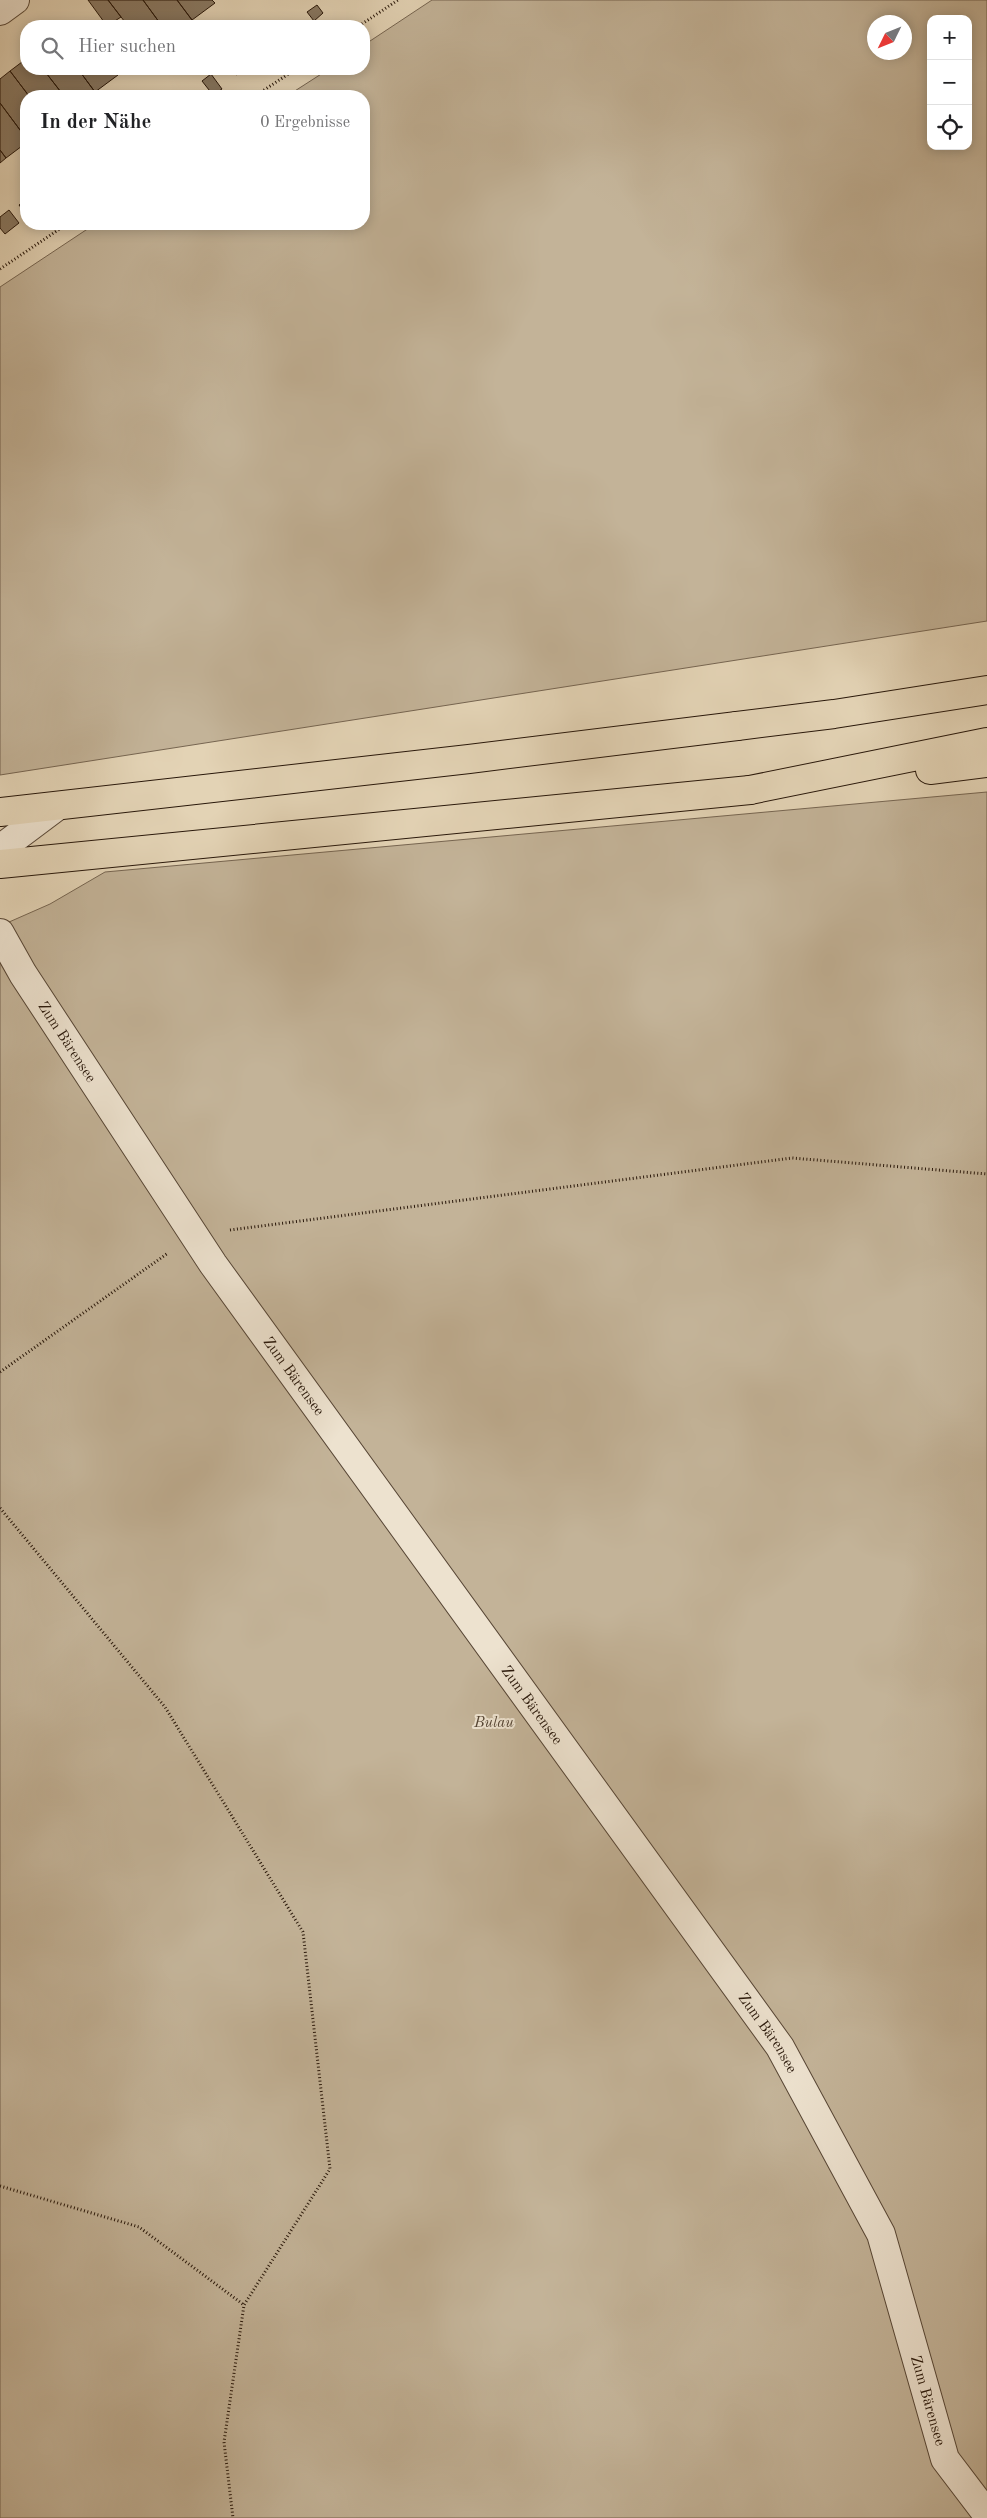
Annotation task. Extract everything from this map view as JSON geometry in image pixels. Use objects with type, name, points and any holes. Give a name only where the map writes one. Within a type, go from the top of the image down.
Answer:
[{"type":"main road","points":[[0,812],[56,807],[738,726],[834,714],[987,690]]},
{"type":"main road","points":[[750,790],[987,742]]},
{"type":"main road","points":[[0,864],[750,790],[987,763]]},
{"type":"street","points":[[0,11],[15,0]]},
{"type":"street","points":[[0,799],[56,807]]},
{"type":"street","points":[[0,849],[56,807]]},
{"type":"street","name":"Zum Bärensee","points":[[0,933],[23,974],[193,1235],[780,2047],[881,2234],[945,2459],[983,2509],[987,2510]]},
{"type":"path","points":[[368,20],[398,0]]},
{"type":"path","points":[[264,90],[287,75]]},
{"type":"path","points":[[0,269],[58,230]]},
{"type":"path","points":[[0,1372],[193,1235],[792,1158],[987,1174]]},
{"type":"path","points":[[0,1508],[165,1707],[303,1932],[330,2169],[244,2305],[224,2442],[233,2518]]},
{"type":"path","points":[[0,2186],[139,2226],[244,2305]]},
{"type":"green space","points":[[432,0],[987,0],[987,621],[0,775],[0,287],[86,230],[370,230],[370,90],[296,90],[320,75],[370,75],[370,41]]},
{"type":"green space","name":"Bulau","points":[[987,792],[987,2518],[0,2518],[0,926],[50,904],[105,872]]},
{"type":"building","points":[[88,0],[108,0],[121,17],[116,20],[103,20]]},
{"type":"building","points":[[108,0],[143,0],[158,20],[123,20]]},
{"type":"building","points":[[143,0],[177,0],[192,20],[158,20]]},
{"type":"building","points":[[177,0],[212,0],[215,3],[192,20]]},
{"type":"building","points":[[317,5],[323,13],[313,20],[307,12]]},
{"type":"building","points":[[20,64],[20,75],[48,75],[59,90],[24,90],[10,71]]},
{"type":"building","points":[[10,71],[24,90],[20,90],[20,130],[0,103],[0,79]]},
{"type":"building","points":[[48,75],[82,75],[94,90],[59,90]]},
{"type":"building","points":[[82,75],[118,75],[98,90],[94,90]]},
{"type":"building","points":[[212,75],[222,89],[209,90],[202,81]]},
{"type":"building","points":[[0,103],[20,130],[20,148],[6,158],[0,150]]},
{"type":"building","points":[[0,150],[6,158],[0,163]]},
{"type":"building","points":[[9,210],[19,223],[5,234],[0,228],[0,217]]}]
